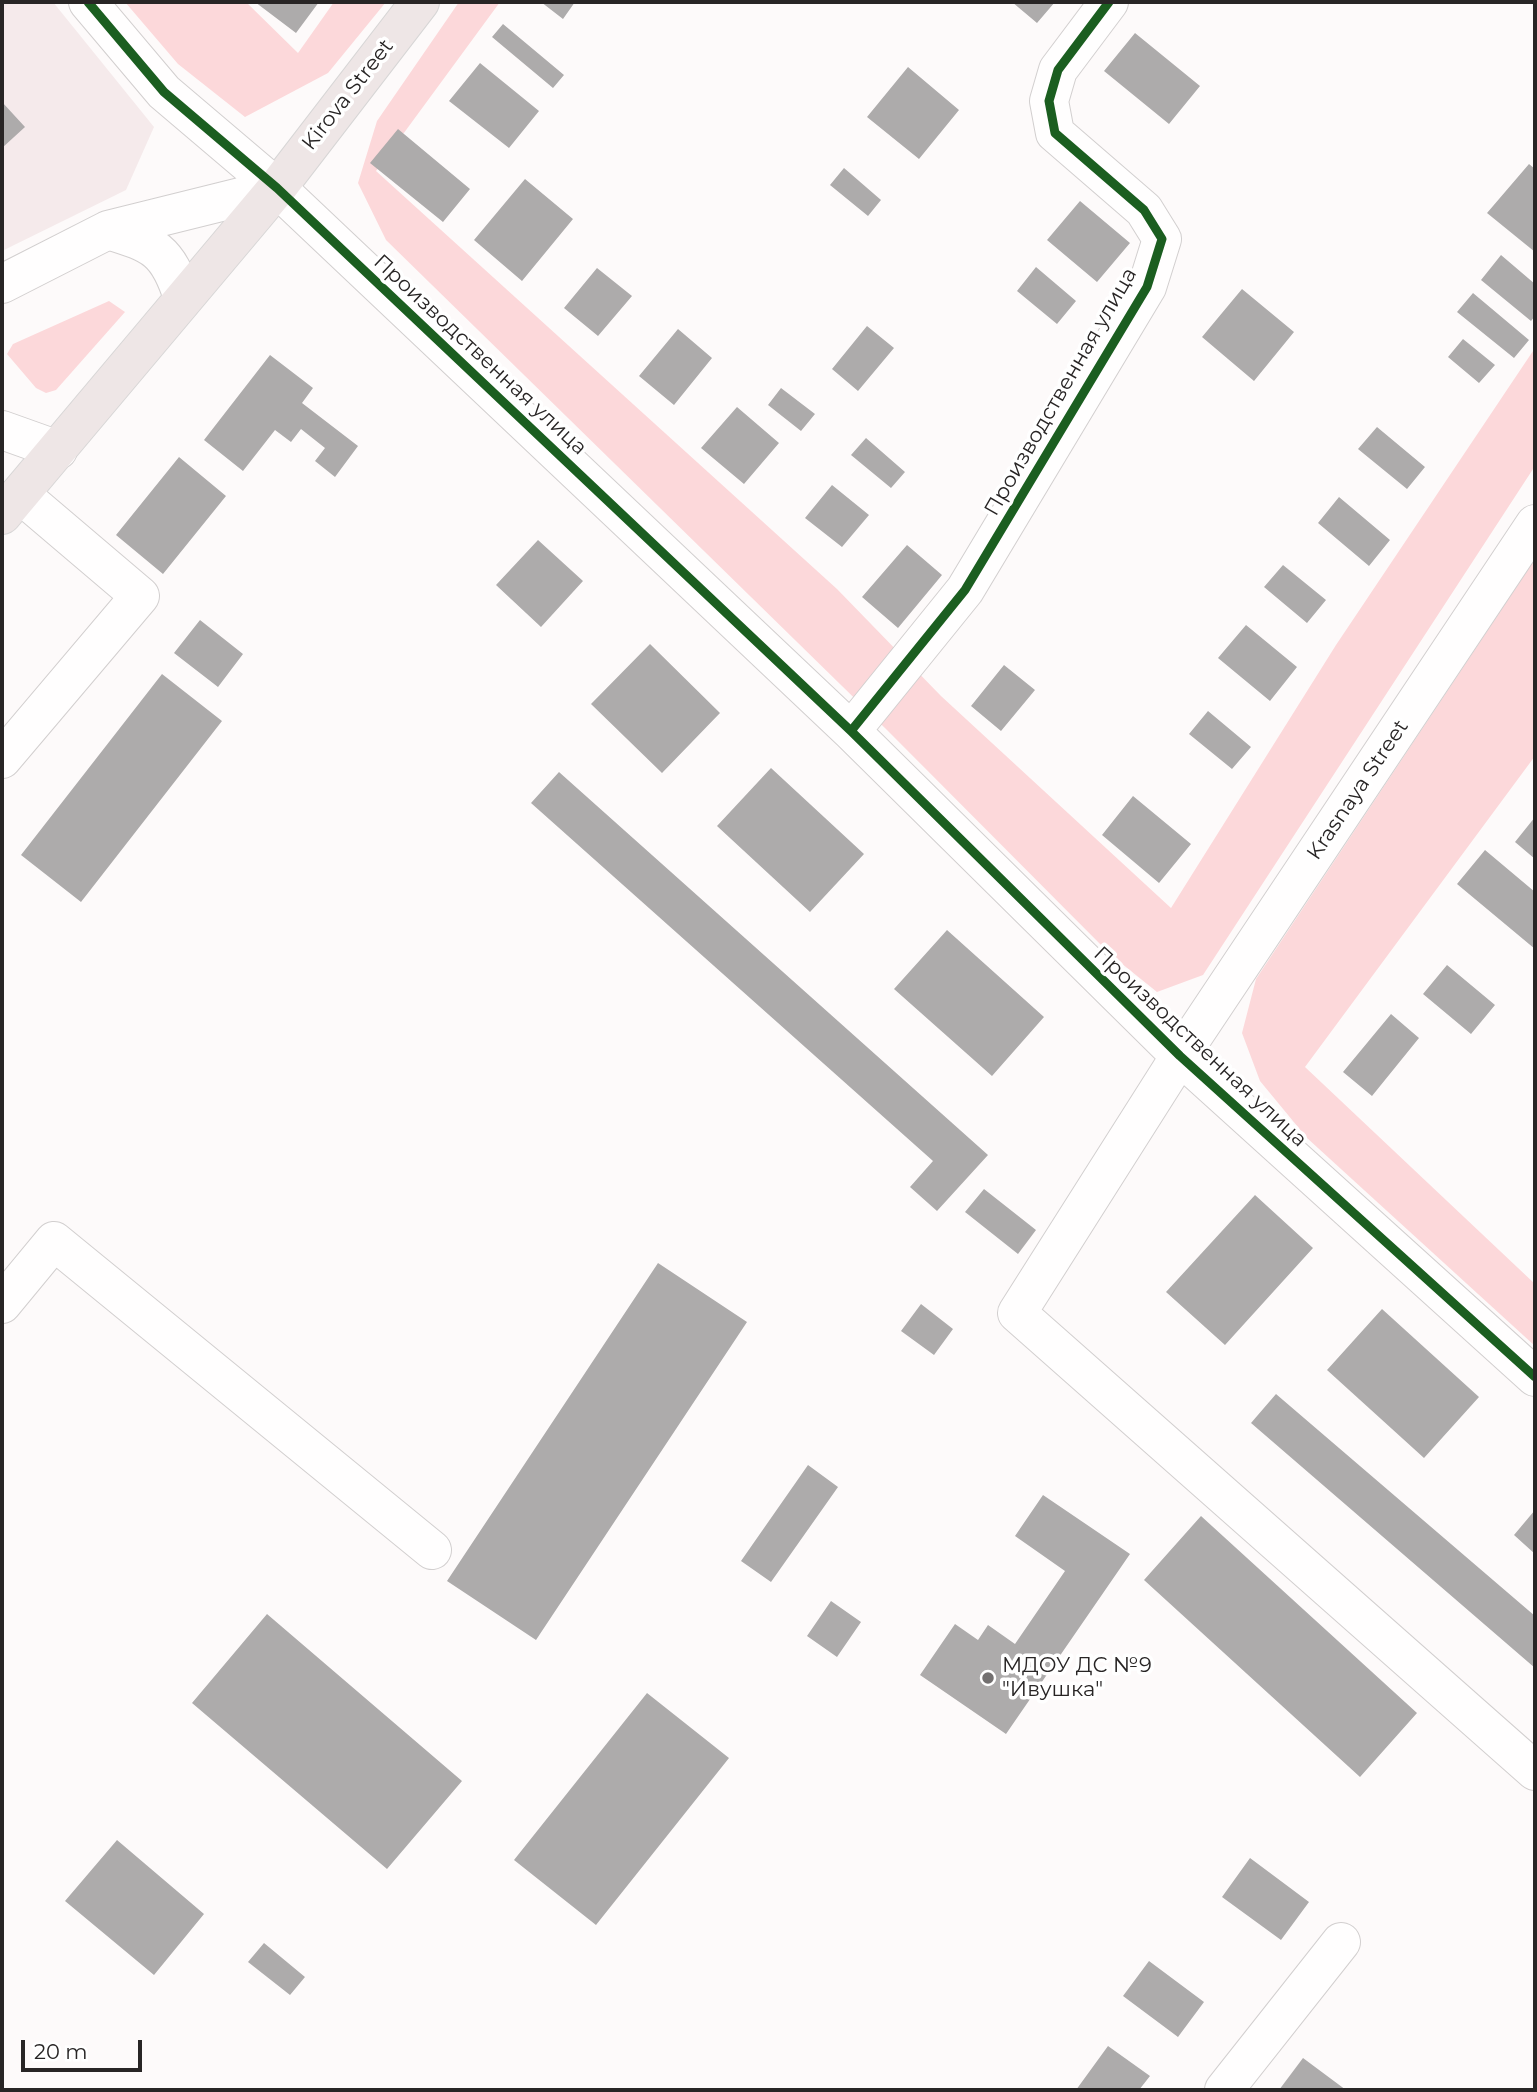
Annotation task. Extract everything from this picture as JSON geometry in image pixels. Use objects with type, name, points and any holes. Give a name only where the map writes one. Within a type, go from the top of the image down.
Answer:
[{"type":"main road","name":"Kirova Street","points":[[11,505],[277,188],[420,2]]},
{"type":"street","name":"Производственная улица","points":[[88,2],[164,92],[277,188],[851,731],[1180,1056],[1535,1377]]},
{"type":"street","name":"Производственная улица","points":[[851,731],[965,590],[1147,287],[1162,239],[1144,210],[1055,134],[1049,101],[1058,70],[1109,2]]},
{"type":"street","points":[[2,284],[108,230],[277,188]]},
{"type":"street","points":[[108,230],[148,242],[174,270],[183,298]]},
{"type":"street","points":[[2,430],[58,450]]},
{"type":"street","points":[[2,759],[140,596],[11,505]]},
{"type":"street","name":"Krasnaya Street","points":[[1535,524],[1180,1056],[1017,1313],[1535,1771]]},
{"type":"street","points":[[2,1304],[54,1241],[432,1550]]},
{"type":"street","points":[[1224,2090],[1341,1942]]},
{"type":"shaded area","points":[[2,2],[53,2],[154,127],[126,190],[2,251]]},
{"type":"shaded area","points":[[125,2],[246,2],[298,53],[334,2],[386,2],[328,73],[245,117],[178,64]]},
{"type":"shaded area","points":[[459,2],[500,2],[376,171],[837,589],[941,696],[1171,908],[1336,645],[1535,348],[1535,466],[1203,975],[1157,992],[1111,955],[887,730],[386,240],[358,183],[377,121]]},
{"type":"shaded area","points":[[109,301],[125,312],[56,390],[46,393],[36,388],[7,354],[13,344]]},
{"type":"shaded area","points":[[1535,559],[1535,756],[1305,1067],[1535,1284],[1535,1346],[1307,1138],[1260,1081],[1242,1033],[1256,979]]},
{"type":"building","points":[[255,2],[319,2],[296,33]]},
{"type":"building","points":[[541,2],[575,2],[563,19]]},
{"type":"building","points":[[1012,2],[1055,2],[1037,23]]},
{"type":"building","points":[[503,24],[564,75],[553,88],[492,37]]},
{"type":"building","points":[[1135,33],[1200,86],[1169,124],[1104,71]]},
{"type":"building","points":[[480,63],[539,111],[509,148],[449,101]]},
{"type":"building","points":[[908,67],[959,110],[919,159],[867,117]]},
{"type":"building","points":[[2,102],[25,127],[2,148]]},
{"type":"building","points":[[398,129],[470,189],[443,222],[370,163]]},
{"type":"building","points":[[1529,164],[1535,169],[1535,252],[1487,213]]},
{"type":"building","points":[[844,168],[881,200],[868,216],[830,185]]},
{"type":"building","points":[[525,179],[573,219],[522,281],[474,240]]},
{"type":"building","points":[[1080,201],[1130,243],[1097,282],[1047,240]]},
{"type":"building","points":[[1501,255],[1535,284],[1535,316],[1531,321],[1481,280]]},
{"type":"building","points":[[1036,267],[1076,301],[1057,324],[1017,291]]},
{"type":"building","points":[[597,268],[632,296],[598,336],[564,308]]},
{"type":"building","points":[[1242,289],[1294,332],[1254,381],[1202,337]]},
{"type":"building","points":[[1473,293],[1529,340],[1514,358],[1457,312]]},
{"type":"building","points":[[867,326],[894,348],[858,391],[832,369]]},
{"type":"building","points":[[678,329],[712,358],[674,405],[639,376]]},
{"type":"building","points":[[1463,339],[1495,365],[1479,383],[1448,357]]},
{"type":"building","points":[[270,355],[313,388],[302,403],[358,446],[335,477],[315,461],[325,448],[301,429],[291,442],[275,430],[243,471],[204,440]]},
{"type":"building","points":[[781,388],[815,414],[801,431],[768,405]]},
{"type":"building","points":[[737,407],[779,443],[744,484],[701,448]]},
{"type":"building","points":[[1377,427],[1425,467],[1407,489],[1358,449]]},
{"type":"building","points":[[866,438],[905,472],[891,488],[851,455]]},
{"type":"building","points":[[179,457],[226,496],[163,574],[116,535]]},
{"type":"building","points":[[832,485],[869,515],[842,547],[805,518]]},
{"type":"building","points":[[1339,497],[1390,540],[1369,566],[1318,523]]},
{"type":"building","points":[[538,540],[583,581],[541,627],[496,585]]},
{"type":"building","points":[[907,545],[942,575],[898,628],[862,597]]},
{"type":"building","points":[[1283,565],[1326,600],[1307,623],[1264,587]]},
{"type":"building","points":[[200,620],[243,654],[218,687],[174,653]]},
{"type":"building","points":[[1246,625],[1297,667],[1270,701],[1218,658]]},
{"type":"building","points":[[650,644],[720,713],[662,773],[591,704]]},
{"type":"building","points":[[1004,665],[1035,690],[1001,731],[971,706]]},
{"type":"building","points":[[162,674],[222,721],[81,902],[21,855]]},
{"type":"building","points":[[1208,711],[1251,747],[1232,769],[1189,734]]},
{"type":"building","points":[[771,768],[864,854],[810,912],[717,826]]},
{"type":"building","points":[[559,772],[988,1155],[937,1211],[910,1187],[933,1161],[531,803]]},
{"type":"building","points":[[1133,796],[1191,844],[1159,883],[1102,835]]},
{"type":"building","points":[[1535,817],[1535,859],[1515,842]]},
{"type":"building","points":[[1485,850],[1535,892],[1535,949],[1457,884]]},
{"type":"building","points":[[947,930],[1044,1017],[992,1076],[894,989]]},
{"type":"building","points":[[1447,965],[1495,1005],[1471,1034],[1423,994]]},
{"type":"building","points":[[1391,1014],[1419,1038],[1372,1096],[1343,1072]]},
{"type":"building","points":[[984,1189],[1036,1230],[1018,1254],[965,1212]]},
{"type":"building","points":[[1255,1195],[1313,1248],[1225,1345],[1166,1292]]},
{"type":"building","points":[[658,1263],[747,1322],[536,1640],[447,1581]]},
{"type":"building","points":[[921,1304],[953,1329],[934,1355],[901,1331]]},
{"type":"building","points":[[1382,1309],[1479,1397],[1424,1458],[1327,1370]]},
{"type":"building","points":[[1276,1394],[1535,1616],[1535,1668],[1251,1423]]},
{"type":"building","points":[[808,1465],[838,1487],[771,1582],[741,1561]]},
{"type":"building","points":[[1043,1495],[1130,1554],[1006,1734],[920,1675],[955,1624],[978,1640],[988,1625],[1015,1644],[1065,1571],[1015,1536]]},
{"type":"building","points":[[1535,1510],[1535,1554],[1514,1535]]},
{"type":"building","points":[[1201,1516],[1417,1713],[1360,1777],[1144,1580]]},
{"type":"building","points":[[831,1601],[861,1622],[837,1657],[807,1636]]},
{"type":"building","points":[[267,1614],[462,1781],[387,1869],[192,1703]]},
{"type":"building","points":[[647,1693],[729,1758],[596,1925],[514,1860]]},
{"type":"building","points":[[117,1840],[204,1914],[154,1975],[65,1901]]},
{"type":"building","points":[[1250,1858],[1309,1902],[1281,1940],[1222,1897]]},
{"type":"building","points":[[264,1943],[305,1977],[290,1995],[248,1962]]},
{"type":"building","points":[[1149,1961],[1204,2002],[1178,2037],[1123,1996]]},
{"type":"building","points":[[1108,2046],[1150,2076],[1139,2090],[1076,2090]]},
{"type":"building","points":[[1303,2058],[1346,2090],[1279,2090]]},
{"type":"cycle path","points":[[88,2],[164,92],[277,188],[851,731],[1180,1056],[1535,1377]]},
{"type":"cycle path","points":[[851,731],[965,590],[1147,287],[1162,239],[1144,210],[1055,133],[1049,101],[1058,70],[1109,2]]},
{"type":"place","name":"МДОУ ДС №9 \"Ивушка\"","points":[[988,1678]]}]
